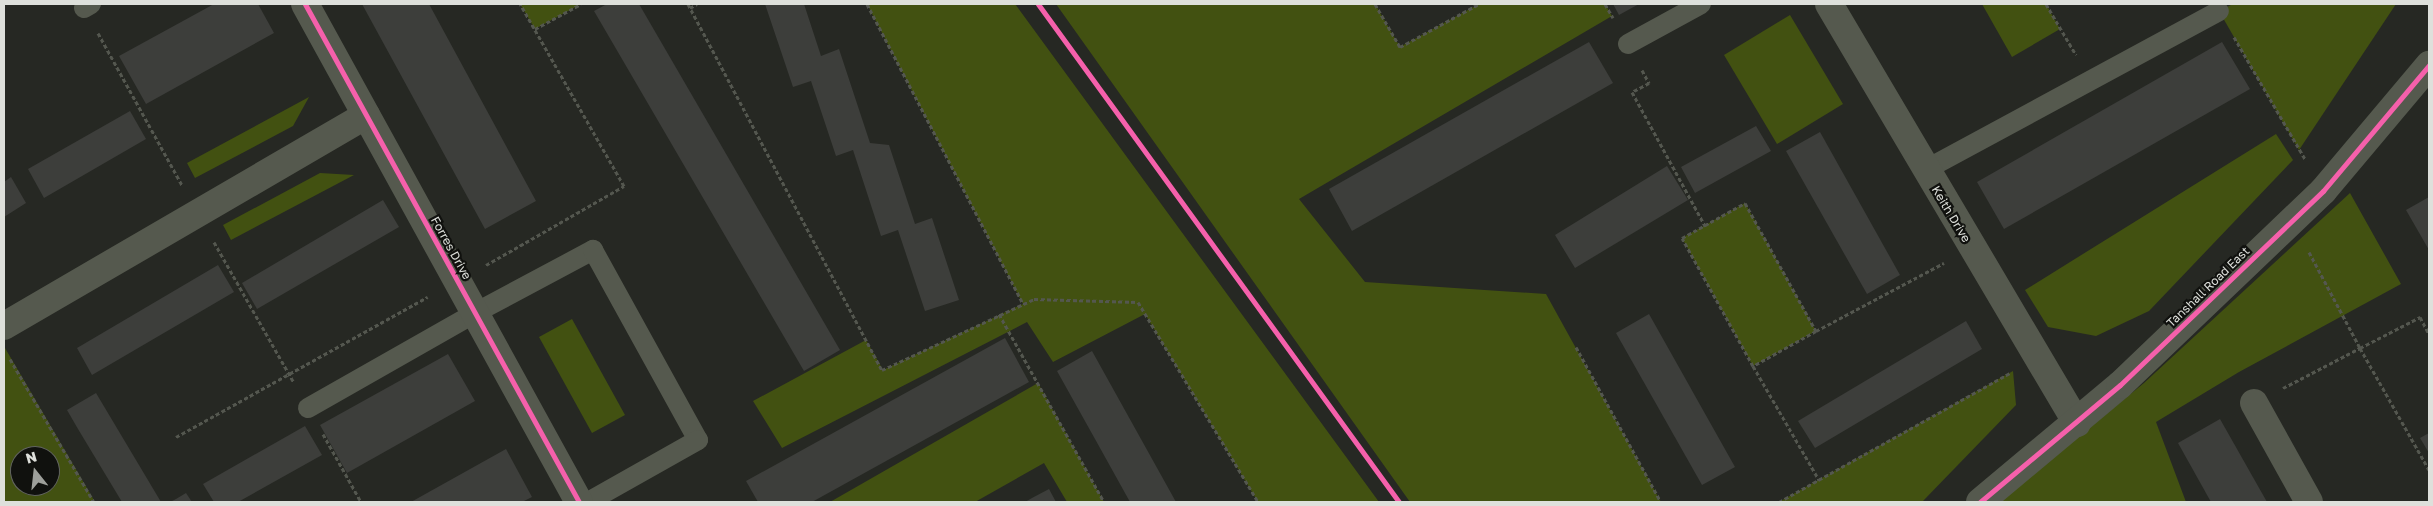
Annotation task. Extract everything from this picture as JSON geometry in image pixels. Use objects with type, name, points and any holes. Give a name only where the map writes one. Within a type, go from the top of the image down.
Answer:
[{"type":"street","name":"Forres Drive","points":[[305,4],[579,502]]},
{"type":"street","name":"Keith Drive","points":[[1829,4],[1925,170],[2077,423]]},
{"type":"street","name":"Tanshall Road East","points":[[1980,502],[2077,423],[2323,191],[2429,65]]},
{"type":"street","points":[[4,326],[366,115]]},
{"type":"street","points":[[2254,403],[2309,502]]},
{"type":"lane","points":[[1628,44],[1701,4]]},
{"type":"lane","points":[[1925,170],[2219,11]]},
{"type":"lane","points":[[308,408],[475,313],[593,250],[698,440],[588,502]]},
{"type":"path","points":[[176,437],[624,186],[520,4]]},
{"type":"path","points":[[535,29],[581,4]]},
{"type":"path","points":[[697,4],[689,6],[882,370],[1034,298],[1138,302],[1258,502]]},
{"type":"path","points":[[867,4],[1023,304]]},
{"type":"path","points":[[1375,4],[1400,47],[1479,4]]},
{"type":"path","points":[[2046,4],[2091,81]]},
{"type":"path","points":[[88,6],[198,213],[361,502]]},
{"type":"path","points":[[2219,11],[2323,191]]},
{"type":"path","points":[[1628,44],[1649,83],[1632,92],[1706,226]]},
{"type":"path","points":[[1816,331],[1745,203],[1682,238],[1819,480]]},
{"type":"path","points":[[2292,221],[2360,348],[2429,470]]},
{"type":"path","points":[[1753,366],[1972,248]]},
{"type":"path","points":[[999,314],[1104,502]]},
{"type":"path","points":[[2254,403],[2420,317],[2429,334]]},
{"type":"path","points":[[1576,347],[1661,502]]},
{"type":"path","points":[[9,356],[94,502]]},
{"type":"path","points":[[1779,502],[2038,358]]},
{"type":"green space","points":[[520,4],[581,4],[535,29]]},
{"type":"green space","points":[[867,4],[1015,4],[1379,502],[1258,502],[1145,314],[1053,362],[1027,322],[782,448],[753,401],[866,340],[883,370],[1023,304]]},
{"type":"green space","points":[[1056,4],[1375,4],[1400,47],[1479,4],[1605,4],[1612,16],[1299,199],[1365,282],[1546,294],[1661,502],[1410,502]]},
{"type":"green space","points":[[1982,4],[2046,4],[2060,29],[2012,57]]},
{"type":"green space","points":[[2233,4],[2396,4],[2299,150],[2219,11]]},
{"type":"green space","points":[[1790,15],[1843,104],[1777,144],[1724,55]]},
{"type":"green space","points":[[309,97],[293,126],[195,178],[187,163]]},
{"type":"green space","points":[[2276,134],[2293,160],[2149,311],[2096,336],[2048,327],[2025,290]]},
{"type":"green space","points":[[320,173],[354,175],[231,240],[223,225]]},
{"type":"green space","points":[[2350,193],[2401,284],[2239,372],[2156,422],[2186,502],[1998,502],[2144,383]]},
{"type":"green space","points":[[1745,203],[1816,331],[1753,366],[1682,238]]},
{"type":"green space","points":[[572,319],[625,415],[592,433],[539,337]]},
{"type":"green space","points":[[4,348],[5,348],[95,502],[4,502]]},
{"type":"green space","points":[[2013,371],[2016,405],[1922,502],[1779,502]]},
{"type":"green space","points":[[1038,383],[1104,502],[1067,502],[1044,463],[975,502],[830,502]]},
{"type":"building","points":[[214,4],[258,4],[274,33],[146,104],[119,56]]},
{"type":"building","points":[[362,4],[429,4],[536,201],[485,229]]},
{"type":"building","points":[[607,4],[639,4],[840,350],[804,371],[594,11]]},
{"type":"building","points":[[765,4],[804,4],[821,56],[839,49],[870,143],[889,145],[915,224],[932,218],[959,300],[925,311],[898,230],[881,236],[853,150],[836,156],[811,81],[793,87]]},
{"type":"building","points":[[1613,4],[1639,4],[1619,15]]},
{"type":"building","points":[[1589,42],[1613,83],[1352,231],[1329,189]]},
{"type":"building","points":[[2222,42],[2250,89],[2004,229],[1977,182]]},
{"type":"building","points":[[130,111],[146,139],[44,198],[28,169]]},
{"type":"building","points":[[1756,126],[1771,151],[1695,193],[1681,167]]},
{"type":"building","points":[[1820,132],[1900,275],[1867,294],[1786,151]]},
{"type":"building","points":[[1667,166],[1688,200],[1575,268],[1555,235]]},
{"type":"building","points":[[11,177],[26,203],[4,217],[4,182]]},
{"type":"building","points":[[2429,197],[2429,250],[2406,210]]},
{"type":"building","points":[[383,200],[399,227],[257,309],[242,283]]},
{"type":"building","points":[[218,265],[234,292],[92,375],[77,348]]},
{"type":"building","points":[[1649,314],[1735,467],[1702,485],[1616,333]]},
{"type":"building","points":[[1966,321],[1982,349],[1815,448],[1798,421]]},
{"type":"building","points":[[1005,338],[1029,382],[812,502],[758,502],[746,481]]},
{"type":"building","points":[[1092,351],[1176,502],[1130,502],[1057,371]]},
{"type":"building","points":[[448,354],[475,401],[347,473],[320,425]]},
{"type":"building","points":[[96,393],[161,502],[122,502],[78,429],[67,410]]},
{"type":"building","points":[[2220,419],[2267,502],[2211,502],[2178,443]]},
{"type":"building","points":[[305,426],[322,455],[238,502],[214,502],[203,484]]},
{"type":"building","points":[[2429,433],[2429,453],[2420,438]]},
{"type":"building","points":[[506,449],[532,497],[522,502],[411,502]]},
{"type":"building","points":[[1049,489],[1056,502],[1025,502],[1032,498]]},
{"type":"building","points":[[186,493],[192,502],[170,502],[176,499]]},
{"type":"cycle path","points":[[305,4],[579,502]]},
{"type":"cycle path","points":[[1038,4],[1399,502]]},
{"type":"cycle path","points":[[1980,502],[2120,385],[2323,191],[2429,65]]}]
